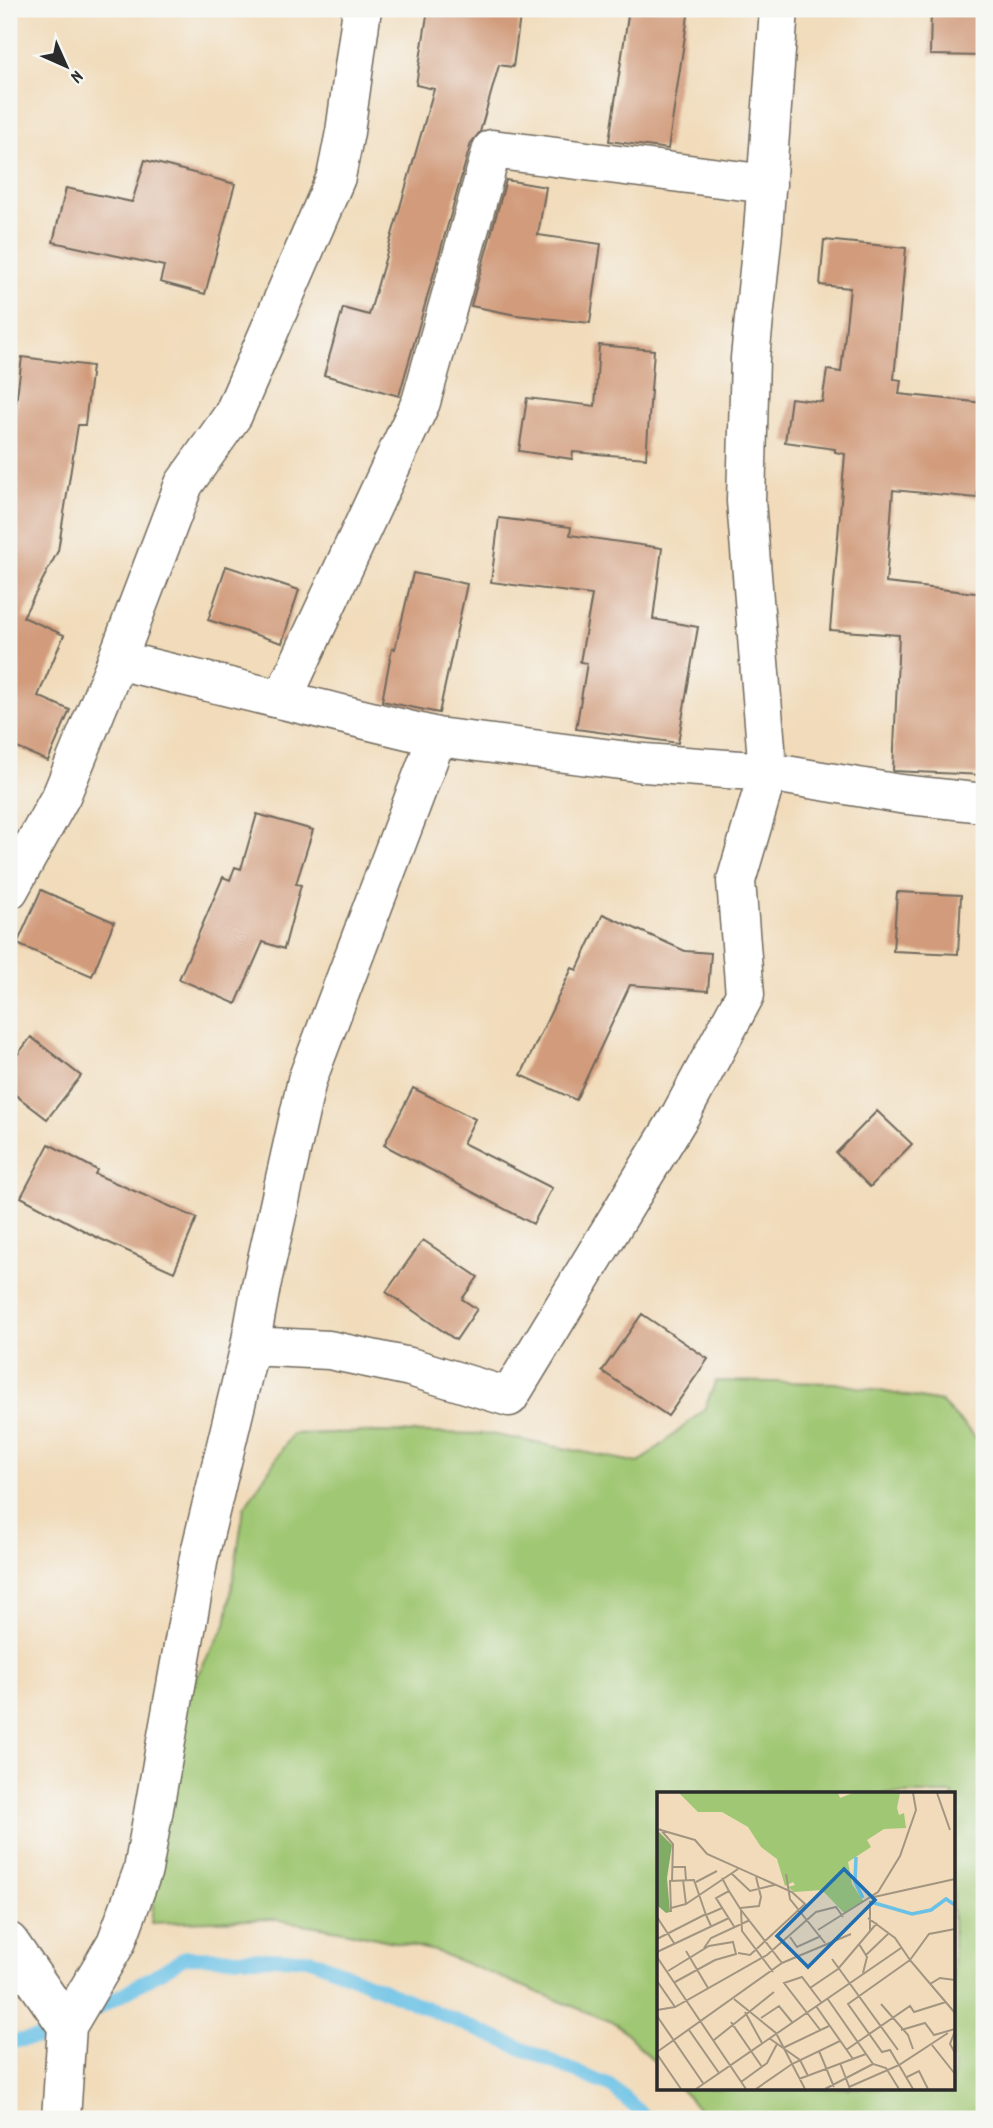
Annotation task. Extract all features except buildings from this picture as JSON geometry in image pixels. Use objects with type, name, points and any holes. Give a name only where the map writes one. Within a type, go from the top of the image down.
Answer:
[{"type":"street","points":[[9,890],[62,794],[117,660],[184,484],[233,415],[336,177],[362,9]]},
{"type":"street","points":[[250,1346],[329,1350],[410,1367],[509,1397],[681,1114],[744,995],[736,881],[768,772],[746,501],[750,358],[767,184],[779,9]]},
{"type":"street","points":[[282,700],[421,402],[492,149],[767,184]]},
{"type":"street","points":[[117,660],[437,737],[644,763],[768,772],[900,794],[984,803]]},
{"type":"street","points":[[61,2119],[67,2026],[116,1943],[143,1870],[199,1557],[250,1346],[307,1080],[437,737]]},
{"type":"street","points":[[9,1942],[67,2026]]},
{"type":"green space","points":[[716,1381],[835,1383],[941,1402],[984,1446],[984,2119],[709,2119],[681,2090],[954,2090],[954,1792],[657,1792],[657,2064],[617,2024],[435,1951],[273,1919],[151,1923],[162,1824],[185,1696],[226,1625],[244,1508],[292,1434],[491,1434],[639,1463],[704,1410]]},
{"type":"waterway","points":[[85,2016],[186,1957],[311,1959],[612,2087],[648,2119]]},
{"type":"waterway","points":[[9,2044],[45,2037],[64,2028]]}]
